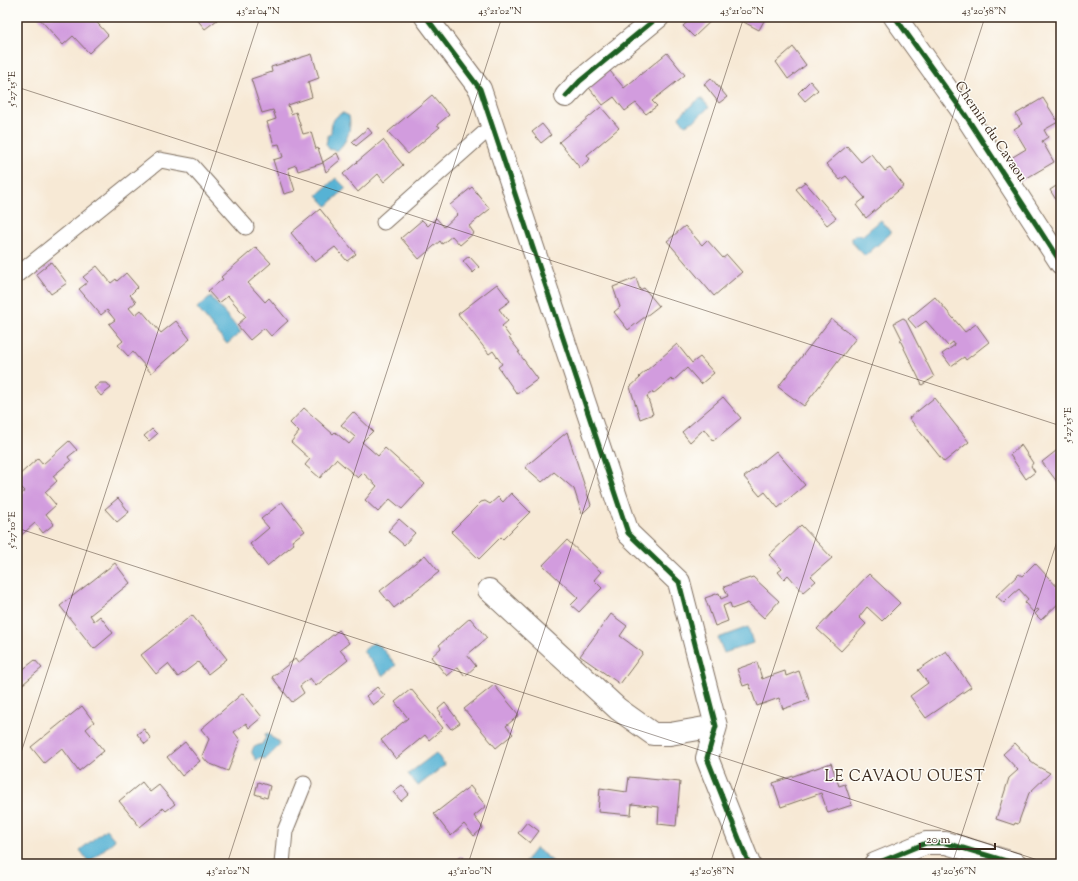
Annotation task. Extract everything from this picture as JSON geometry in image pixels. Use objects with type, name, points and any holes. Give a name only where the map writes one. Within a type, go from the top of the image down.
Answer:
[{"type":"street","points":[[426,17],[480,90],[628,533],[679,582],[716,726],[707,758],[749,864]]},
{"type":"street","points":[[566,96],[580,81],[658,17]]},
{"type":"street","name":"Chemin du Cavaou","points":[[895,17],[966,116],[1061,263]]},
{"type":"street","points":[[489,590],[618,709],[653,734],[670,734],[716,726]]},
{"type":"street","points":[[875,864],[926,843],[946,843],[1016,864]]},
{"type":"lane","points":[[384,222],[492,126]]},
{"type":"lane","points":[[17,275],[160,160],[192,166],[246,227]]},
{"type":"lane","points":[[282,864],[285,831],[304,784]]},
{"type":"water","points":[[701,98],[709,107],[694,121],[685,125],[679,117]]},
{"type":"water","points":[[343,113],[349,116],[350,126],[348,135],[344,144],[337,151],[329,149],[326,144],[328,135],[331,134],[333,121],[337,116]]},
{"type":"water","points":[[336,178],[346,188],[327,206],[317,195]]},
{"type":"water","points":[[881,220],[891,233],[865,256],[853,243],[852,239],[856,235],[862,236]]},
{"type":"water","points":[[211,297],[241,332],[227,344],[197,308]]},
{"type":"water","points":[[748,627],[753,643],[724,653],[718,638]]},
{"type":"water","points":[[373,643],[381,647],[396,665],[383,676],[363,651]]},
{"type":"water","points":[[269,733],[271,737],[278,741],[279,746],[266,759],[261,758],[256,760],[252,753],[253,749],[262,744],[266,737],[265,734]]},
{"type":"water","points":[[436,753],[445,765],[418,786],[408,774]]},
{"type":"water","points":[[106,829],[115,840],[89,862],[80,850]]},
{"type":"water","points":[[536,848],[556,864],[524,864]]},
{"type":"building","points":[[38,17],[92,17],[108,35],[89,53],[73,36],[63,45]]},
{"type":"building","points":[[195,17],[215,17],[217,20],[205,29]]},
{"type":"building","points":[[693,17],[715,17],[694,37],[683,26]]},
{"type":"building","points":[[734,17],[766,17],[759,30]]},
{"type":"building","points":[[793,47],[806,65],[788,79],[776,62]]},
{"type":"building","points":[[667,53],[685,75],[652,101],[657,106],[646,114],[636,103],[625,111],[614,97],[603,105],[586,84],[606,66],[624,88]]},
{"type":"building","points":[[312,54],[319,78],[308,82],[312,97],[288,105],[291,114],[296,112],[303,134],[311,132],[316,149],[318,148],[323,163],[298,171],[296,165],[288,168],[295,191],[284,194],[273,160],[283,157],[279,144],[274,145],[267,122],[276,119],[273,110],[262,113],[251,79],[272,72],[271,67]]},
{"type":"building","points":[[711,78],[727,97],[719,103],[704,84]]},
{"type":"building","points":[[810,81],[818,90],[805,101],[798,93]]},
{"type":"building","points":[[432,95],[449,115],[437,125],[440,127],[408,154],[388,132]]},
{"type":"building","points":[[1043,98],[1058,122],[1044,130],[1048,137],[1042,141],[1054,162],[1020,182],[1006,161],[1026,149],[1014,129],[1022,124],[1016,114]]},
{"type":"building","points":[[601,107],[619,128],[587,155],[590,159],[580,168],[559,142]]},
{"type":"building","points":[[542,124],[551,135],[541,143],[532,132]]},
{"type":"building","points":[[368,128],[372,133],[356,146],[352,142]]},
{"type":"building","points":[[383,140],[403,165],[384,182],[378,174],[358,192],[343,174]]},
{"type":"building","points":[[847,146],[861,162],[871,154],[885,171],[890,168],[904,186],[866,218],[856,205],[865,198],[846,176],[840,180],[826,164]]},
{"type":"building","points":[[337,153],[340,160],[326,172],[323,162]]},
{"type":"building","points":[[805,182],[836,218],[827,225],[796,189]]},
{"type":"building","points":[[1061,183],[1061,208],[1050,190]]},
{"type":"building","points":[[472,187],[490,209],[469,226],[474,233],[460,245],[452,236],[442,244],[440,241],[419,259],[401,238],[422,220],[428,226],[436,218],[444,227],[458,214],[450,205]]},
{"type":"building","points":[[320,209],[356,254],[347,261],[335,247],[315,262],[291,233]]},
{"type":"building","points":[[685,226],[702,245],[707,240],[723,258],[727,255],[742,272],[714,296],[667,241]]},
{"type":"building","points":[[256,247],[271,263],[248,283],[265,302],[269,298],[288,321],[271,336],[264,328],[250,340],[237,325],[246,317],[228,296],[219,303],[208,291],[223,279],[221,277]]},
{"type":"building","points":[[469,256],[479,267],[473,273],[463,261]]},
{"type":"building","points":[[51,262],[67,283],[51,294],[36,274]]},
{"type":"building","points":[[97,266],[111,283],[116,279],[117,281],[126,273],[138,287],[130,295],[136,302],[129,308],[135,315],[141,310],[161,333],[176,321],[190,339],[151,373],[133,352],[128,356],[118,345],[123,341],[109,324],[115,320],[107,310],[101,315],[79,289],[88,282],[83,277]]},
{"type":"building","points":[[636,278],[640,290],[644,288],[659,306],[628,330],[614,312],[620,307],[613,287]]},
{"type":"building","points":[[497,284],[510,301],[499,309],[508,321],[502,326],[520,352],[518,352],[538,379],[517,394],[498,367],[502,364],[493,351],[489,354],[458,314]]},
{"type":"building","points":[[935,297],[965,332],[976,324],[989,342],[966,360],[964,357],[951,366],[942,354],[955,345],[953,342],[948,346],[926,321],[916,328],[908,319]]},
{"type":"building","points":[[903,318],[905,319],[934,377],[922,385],[900,340],[902,339],[894,323]]},
{"type":"building","points":[[831,319],[856,338],[804,406],[778,387]]},
{"type":"building","points":[[677,344],[692,363],[700,357],[714,373],[701,384],[687,368],[673,381],[671,379],[653,394],[652,392],[647,396],[653,414],[640,419],[630,387],[640,378],[639,377]]},
{"type":"building","points":[[100,383],[107,383],[111,388],[101,396],[94,388]]},
{"type":"building","points":[[723,397],[741,418],[713,441],[704,429],[690,442],[682,432]]},
{"type":"building","points":[[934,398],[969,442],[944,462],[909,418]]},
{"type":"building","points":[[304,408],[333,434],[335,432],[349,444],[355,437],[341,425],[353,412],[373,431],[362,442],[378,456],[385,448],[425,484],[402,509],[390,499],[378,512],[365,500],[377,486],[363,473],[358,478],[336,459],[320,478],[305,465],[310,459],[291,442],[299,432],[290,423]]},
{"type":"building","points":[[152,429],[157,434],[149,441],[144,436]]},
{"type":"building","points":[[567,432],[591,505],[582,514],[574,489],[554,472],[542,482],[525,467]]},
{"type":"building","points":[[69,441],[77,450],[68,457],[71,461],[53,476],[57,481],[45,492],[56,505],[46,514],[54,524],[43,533],[35,523],[17,539],[17,497],[25,491],[17,483],[17,477],[38,458],[43,464]]},
{"type":"building","points":[[1021,445],[1033,463],[1031,466],[1035,472],[1026,479],[1010,455]]},
{"type":"building","points":[[1061,447],[1061,487],[1042,462]]},
{"type":"building","points":[[776,451],[805,485],[778,508],[765,492],[760,496],[744,477]]},
{"type":"building","points":[[511,493],[530,512],[503,539],[501,537],[479,559],[451,532],[481,502],[485,501],[490,504],[498,497],[503,502]]},
{"type":"building","points":[[118,498],[129,512],[117,522],[105,509]]},
{"type":"building","points":[[282,502],[305,531],[292,541],[294,544],[267,566],[250,544],[269,528],[261,519]]},
{"type":"building","points":[[399,519],[415,533],[404,545],[388,531]]},
{"type":"building","points":[[801,525],[832,558],[811,576],[816,581],[803,592],[788,575],[784,579],[778,572],[782,569],[769,555]]},
{"type":"building","points":[[567,540],[601,572],[594,580],[602,588],[579,612],[571,605],[578,598],[543,565]]},
{"type":"building","points":[[425,555],[439,572],[394,608],[380,591]]},
{"type":"building","points":[[115,563],[130,583],[90,615],[94,621],[100,616],[113,633],[94,649],[60,606]]},
{"type":"building","points":[[1035,563],[1061,591],[1061,601],[1041,620],[1035,614],[1039,610],[1037,609],[1033,612],[1025,603],[1028,599],[1019,589],[1004,603],[996,596],[1019,574],[1022,576]]},
{"type":"building","points":[[869,574],[900,603],[882,621],[867,607],[859,617],[866,624],[841,651],[817,629]]},
{"type":"building","points":[[753,577],[779,601],[764,618],[748,603],[732,609],[730,603],[723,606],[728,621],[715,626],[705,598],[719,593],[721,599],[728,596],[724,587]]},
{"type":"building","points":[[611,614],[627,626],[620,636],[643,653],[620,684],[580,656]]},
{"type":"building","points":[[192,615],[227,659],[208,674],[198,662],[178,677],[168,664],[156,674],[141,655]]},
{"type":"building","points":[[470,618],[487,638],[467,655],[476,666],[465,676],[458,667],[447,676],[431,657],[441,648],[439,645]]},
{"type":"building","points":[[339,630],[349,643],[340,650],[348,660],[316,686],[310,678],[300,686],[304,693],[292,702],[272,677],[295,659],[298,663]]},
{"type":"building","points":[[946,651],[971,687],[926,718],[910,696],[928,683],[918,670]]},
{"type":"building","points":[[35,660],[42,668],[17,689],[17,674]]},
{"type":"building","points":[[757,662],[762,679],[785,671],[786,676],[799,671],[809,700],[783,709],[779,698],[757,706],[749,684],[743,686],[737,669]]},
{"type":"building","points":[[494,685],[519,715],[506,726],[513,734],[496,748],[464,709]]},
{"type":"building","points":[[377,687],[385,696],[373,705],[366,696]]},
{"type":"building","points":[[411,689],[443,728],[429,740],[425,735],[396,759],[381,740],[408,718],[395,702]]},
{"type":"building","points":[[243,693],[262,717],[249,728],[246,723],[234,732],[240,740],[228,771],[208,763],[202,756],[209,739],[201,729]]},
{"type":"building","points":[[445,703],[460,723],[451,729],[439,714],[441,713],[438,709]]},
{"type":"building","points":[[82,706],[94,722],[86,729],[104,751],[79,771],[62,748],[44,763],[31,747]]},
{"type":"building","points":[[144,729],[151,739],[145,744],[137,734]]},
{"type":"building","points":[[185,742],[200,761],[182,776],[167,757]]},
{"type":"building","points":[[1015,743],[1031,760],[1030,761],[1050,773],[1029,793],[1018,824],[1015,823],[1014,825],[996,819],[1009,778],[1018,770],[1003,754]]},
{"type":"building","points":[[831,763],[839,786],[845,784],[852,805],[828,813],[821,793],[781,807],[773,783]]},
{"type":"building","points":[[629,777],[680,782],[676,826],[658,824],[659,807],[632,804],[631,815],[598,812],[600,788],[627,792]]},
{"type":"building","points":[[142,782],[150,792],[159,785],[175,804],[166,811],[163,808],[140,827],[119,801]]},
{"type":"building","points":[[258,782],[270,786],[267,798],[255,794]]},
{"type":"building","points":[[402,785],[409,794],[401,801],[393,792]]},
{"type":"building","points":[[470,786],[486,806],[474,816],[483,828],[474,836],[464,824],[451,836],[434,814]]},
{"type":"building","points":[[527,822],[539,831],[530,843],[518,833]]},
{"type":"building","points":[[461,856],[472,864],[451,864]]},
{"type":"cycle path","points":[[426,17],[480,89],[628,533],[679,582],[716,726],[707,758],[749,864]]},
{"type":"cycle path","points":[[566,96],[580,81],[658,17]]},
{"type":"cycle path","points":[[895,17],[966,116],[1061,263]]},
{"type":"cycle path","points":[[875,864],[926,843],[946,843],[1016,864]]},
{"type":"district","name":"LE CAVAOU OUEST","points":[[905,777]]}]
